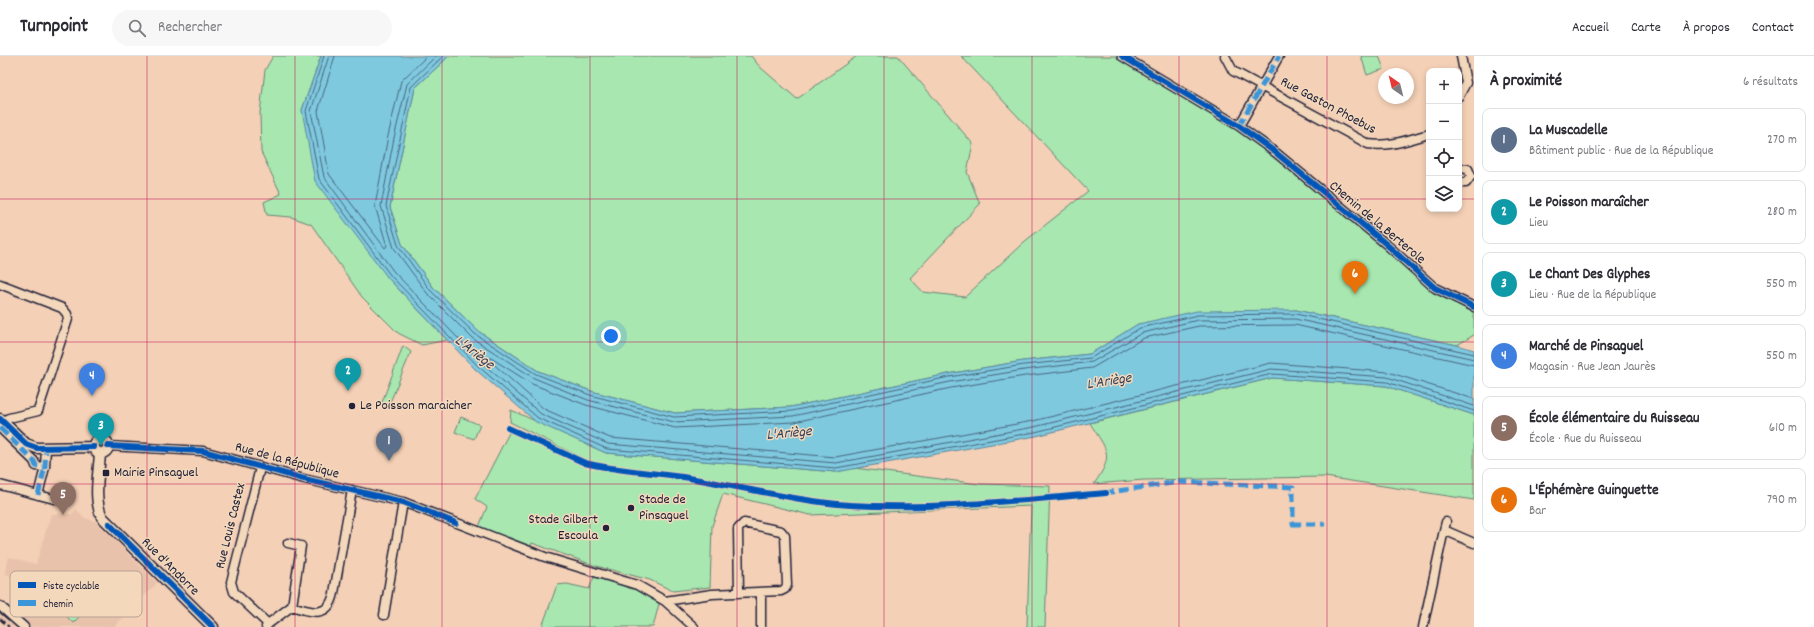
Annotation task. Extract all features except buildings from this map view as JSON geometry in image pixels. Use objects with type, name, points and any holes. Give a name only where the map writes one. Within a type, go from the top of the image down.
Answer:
[{"type":"main road","points":[[0,422],[26,444],[37,448],[97,450],[106,452],[108,446]]},
{"type":"main road","name":"Rue d'Andorre","points":[[97,450],[99,511],[102,517],[213,627]]},
{"type":"street","name":"Chemin de la Berterole","points":[[1122,56],[1239,126],[1270,148],[1386,244],[1434,288],[1474,307]]},
{"type":"street","name":"Rue Gaston Phoebus","points":[[1225,56],[1233,71],[1368,144],[1382,146],[1400,143],[1426,135]]},
{"type":"street","points":[[1239,126],[1279,56]]},
{"type":"street","points":[[1461,56],[1466,83],[1462,90]]},
{"type":"street","points":[[1462,168],[1468,169],[1471,176],[1466,183],[1462,183]]},
{"type":"street","points":[[0,284],[62,308],[67,314],[68,319],[38,410],[0,422],[34,461],[36,466],[45,467]]},
{"type":"street","name":"Rue de la République","points":[[108,446],[203,451],[260,468],[403,502],[545,557],[637,585],[665,601],[694,627]]},
{"type":"street","points":[[38,495],[45,467],[46,448]]},
{"type":"street","name":"Rue Louis Castex","points":[[260,468],[230,582],[234,592],[267,625],[292,606]]},
{"type":"street","points":[[0,485],[54,499]]},
{"type":"street","points":[[288,543],[301,546],[292,606],[306,611],[322,612],[330,607],[333,600],[352,490]]},
{"type":"street","points":[[384,615],[403,502]]},
{"type":"street","points":[[665,601],[739,593],[781,591],[785,589],[787,585],[785,536],[781,532],[744,523],[738,529],[739,593]]},
{"type":"street","points":[[1423,627],[1445,526],[1474,543]]},
{"type":"street","points":[[761,592],[761,627]]},
{"type":"street","points":[[681,614],[683,605],[689,598]]},
{"type":"street","points":[[0,606],[10,615]]},
{"type":"street","points":[[13,617],[24,627]]},
{"type":"shaded area","points":[[76,509],[85,518],[97,522],[157,583],[142,598],[142,571],[10,571],[10,576],[5,573],[9,557],[36,564],[51,514],[72,514]]},
{"type":"shaded area","points":[[0,613],[16,627],[6,627],[0,622]]},
{"type":"shaded area","points":[[22,617],[124,617],[114,627],[31,627],[21,619]]},
{"type":"green space","points":[[273,56],[321,56],[302,110],[388,278],[447,340],[422,345],[398,333],[362,297],[311,224],[291,217],[267,215],[264,202],[281,194],[261,152],[260,113],[265,70]]},
{"type":"green space","points":[[449,56],[751,56],[760,67],[797,99],[857,56],[898,56],[973,144],[967,172],[980,204],[910,278],[923,292],[965,297],[1024,242],[1088,191],[961,56],[1130,56],[1268,140],[1263,149],[1386,247],[1435,291],[1474,310],[1474,335],[1457,345],[1296,310],[1138,324],[1090,354],[1023,361],[948,374],[791,407],[675,413],[591,391],[538,371],[478,331],[433,287],[402,244],[390,207],[415,88]]},
{"type":"green space","points":[[1361,56],[1379,56],[1384,68],[1378,68],[1378,71],[1367,75]]},
{"type":"green space","points":[[403,346],[411,352],[388,407],[381,405]]},
{"type":"green space","points":[[1272,378],[1386,386],[1474,415],[1474,500],[1325,477],[1144,480],[1094,484],[1105,466],[1106,453],[1101,440],[1090,423]]},
{"type":"green space","points":[[511,410],[606,453],[836,472],[854,468],[979,484],[1050,486],[1045,627],[1027,627],[1031,506],[810,515],[723,494],[712,526],[710,587],[673,591],[650,580],[596,566],[532,543],[530,548],[478,529],[487,507],[475,499],[510,431],[586,465],[649,476],[598,466],[510,422]]},
{"type":"green space","points":[[461,417],[480,425],[474,439],[455,432]]},
{"type":"green space","points":[[594,577],[633,587],[660,600],[653,627],[542,627],[557,585],[567,584],[589,589]]},
{"type":"green space","points":[[67,617],[79,617],[73,623]]},
{"type":"water","name":"L'Ariège","points":[[321,56],[449,56],[415,88],[390,207],[402,244],[433,287],[478,331],[538,371],[591,391],[675,413],[791,407],[948,374],[1023,361],[1090,354],[1138,324],[1197,311],[1296,310],[1474,350],[1474,415],[1386,386],[1272,378],[1036,436],[836,472],[606,453],[536,422],[475,369],[388,278],[315,181],[302,110]]},
{"type":"railway","points":[[0,619],[9,627]]},
{"type":"marked path","points":[[1239,126],[1279,56]]},
{"type":"marked path","points":[[0,428],[34,461],[36,466],[45,467],[46,448]]},
{"type":"marked path","points":[[38,495],[45,467]]},
{"type":"marked path","points":[[1104,493],[1179,482],[1293,487],[1293,524],[1325,524]]},
{"type":"cycle path","points":[[1122,56],[1239,126],[1275,152],[1386,244],[1435,288],[1474,307]]},
{"type":"cycle path","points":[[0,419],[26,444],[37,448],[94,447]]},
{"type":"cycle path","points":[[508,428],[585,463],[597,466],[683,477],[787,497],[829,503],[882,506],[946,505],[1106,493]]},
{"type":"cycle path","points":[[108,446],[203,451],[304,479],[403,502],[456,523]]},
{"type":"cycle path","points":[[109,524],[213,627]]},
{"type":"place","name":"L'Éphémère Guinguette","points":[[1355,294]]},
{"type":"place","name":"Le Poisson maraîcher","points":[[348,391]]},
{"type":"place","name":"Marché de Pinsaguel","points":[[92,396]]},
{"type":"place","name":"Le Poisson maraicher","points":[[352,406]]},
{"type":"place","name":"Le Chant Des Glyphes","points":[[101,446]]},
{"type":"place","name":"La Muscadelle","points":[[389,461]]},
{"type":"place","name":"Mairie Pinsaguel","points":[[106,473]]},
{"type":"place","name":"Stade de Pinsaguel","points":[[631,508]]},
{"type":"place","name":"École élémentaire du Ruisseau","points":[[63,515]]},
{"type":"place","name":"Stade Gilbert Escoula","points":[[606,528]]}]
